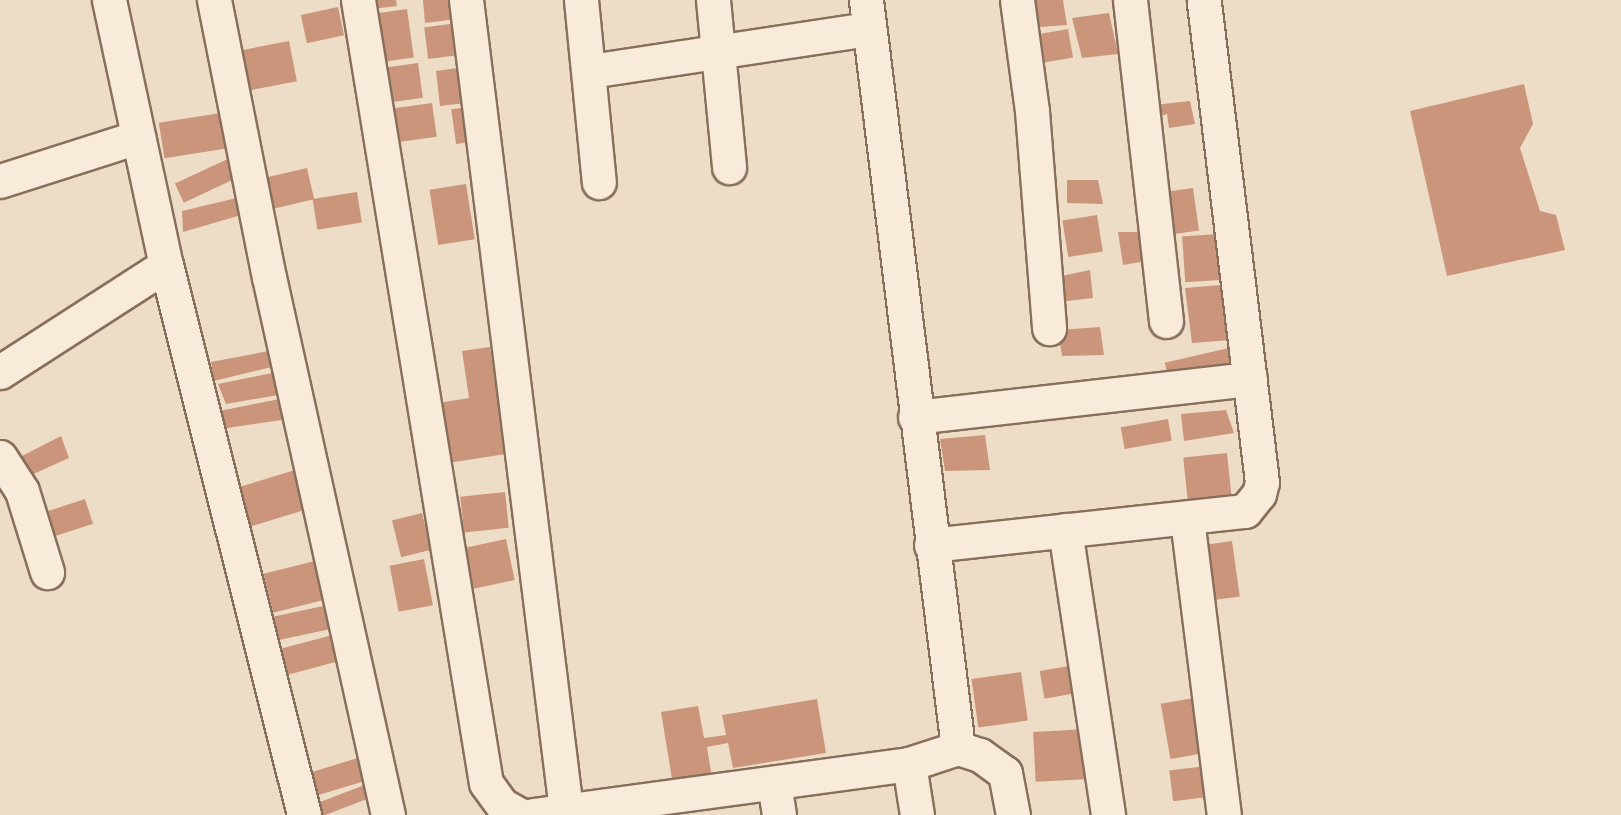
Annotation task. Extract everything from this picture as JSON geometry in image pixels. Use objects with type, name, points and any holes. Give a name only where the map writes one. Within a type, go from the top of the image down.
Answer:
[{"type":"street","points":[[109,0],[166,265],[304,815]]},
{"type":"street","points":[[214,0],[268,278],[388,815]]},
{"type":"street","points":[[358,0],[486,783],[502,805],[520,815]]},
{"type":"street","points":[[466,0],[566,810]]},
{"type":"street","points":[[581,0],[590,71],[599,182]]},
{"type":"street","points":[[713,0],[729,167]]},
{"type":"street","points":[[1017,0],[1032,111],[1049,328]]},
{"type":"street","points":[[1130,0],[1166,321]]},
{"type":"street","points":[[931,545],[1245,511],[1259,494],[1250,379],[1204,0]]},
{"type":"street","points":[[590,71],[719,50],[867,15],[915,417],[958,748]]},
{"type":"street","points":[[0,180],[138,137]]},
{"type":"street","points":[[0,372],[166,265]]},
{"type":"street","points":[[915,417],[1250,379]]},
{"type":"street","points":[[0,457],[21,491],[47,572]]},
{"type":"street","points":[[1187,519],[1224,815]]},
{"type":"street","points":[[1065,530],[1108,815]]},
{"type":"street","points":[[533,815],[566,810],[641,809],[774,783],[909,764],[958,748],[980,755],[1005,773],[1013,815]]},
{"type":"street","points":[[909,764],[917,815]]},
{"type":"street","points":[[774,783],[779,815]]},
{"type":"building","points":[[370,0],[396,0],[397,6],[371,9]]},
{"type":"building","points":[[423,0],[455,0],[457,19],[425,23]]},
{"type":"building","points":[[1021,0],[1063,0],[1067,25],[1027,28]]},
{"type":"building","points":[[338,7],[344,35],[307,43],[301,15]]},
{"type":"building","points":[[407,9],[414,58],[380,62],[373,14]]},
{"type":"building","points":[[1109,13],[1118,54],[1082,58],[1072,18]]},
{"type":"building","points":[[458,23],[462,55],[428,59],[424,27]]},
{"type":"building","points":[[1068,29],[1073,58],[1032,65],[1027,36]]},
{"type":"building","points":[[289,41],[297,81],[240,92],[232,52]]},
{"type":"building","points":[[418,63],[423,98],[387,103],[382,68]]},
{"type":"building","points":[[472,66],[465,103],[440,106],[436,71]]},
{"type":"building","points":[[1524,84],[1533,124],[1520,148],[1540,211],[1556,215],[1565,250],[1447,276],[1410,111]]},
{"type":"building","points":[[1190,101],[1195,124],[1169,128],[1167,114],[1155,118],[1154,105]]},
{"type":"building","points":[[432,103],[437,137],[395,143],[390,109]]},
{"type":"building","points":[[475,106],[480,141],[456,144],[451,109]]},
{"type":"building","points":[[227,112],[233,148],[164,158],[159,123]]},
{"type":"building","points":[[232,157],[241,176],[184,203],[175,184]]},
{"type":"building","points":[[307,168],[314,199],[264,211],[256,180]]},
{"type":"building","points":[[1067,180],[1098,180],[1103,204],[1067,203]]},
{"type":"building","points":[[466,184],[475,239],[438,245],[429,190]]},
{"type":"building","points":[[1193,188],[1199,231],[1165,235],[1159,193]]},
{"type":"building","points":[[357,192],[362,223],[317,230],[313,199]]},
{"type":"building","points":[[245,196],[248,213],[183,232],[182,211]]},
{"type":"building","points":[[1097,215],[1103,252],[1068,257],[1062,220]]},
{"type":"building","points":[[1118,232],[1148,232],[1152,260],[1123,265]]},
{"type":"building","points":[[1217,234],[1220,280],[1185,282],[1182,236]]},
{"type":"building","points":[[1090,270],[1093,298],[1059,302],[1061,276]]},
{"type":"building","points":[[1220,285],[1231,340],[1192,343],[1185,288]]},
{"type":"building","points":[[1100,327],[1104,355],[1062,356],[1058,330]]},
{"type":"building","points":[[490,347],[506,454],[441,464],[432,404],[469,398],[462,351]]},
{"type":"building","points":[[1233,347],[1239,372],[1171,388],[1165,363]]},
{"type":"building","points":[[274,350],[280,365],[214,381],[211,362]]},
{"type":"building","points":[[277,372],[284,394],[226,404],[218,384]]},
{"type":"building","points":[[285,398],[289,419],[227,428],[219,411]]},
{"type":"building","points":[[1226,410],[1234,433],[1184,441],[1181,414]]},
{"type":"building","points":[[1168,419],[1172,441],[1125,449],[1121,427]]},
{"type":"building","points":[[985,435],[990,470],[945,471],[940,439]]},
{"type":"building","points":[[61,436],[69,458],[29,476],[20,457]]},
{"type":"building","points":[[1227,453],[1233,507],[1189,511],[1183,458]]},
{"type":"building","points":[[295,470],[307,509],[251,526],[239,487]]},
{"type":"building","points":[[505,492],[509,528],[464,533],[460,497]]},
{"type":"building","points":[[85,499],[93,524],[49,538],[41,513]]},
{"type":"building","points":[[422,513],[431,550],[401,557],[392,520]]},
{"type":"building","points":[[506,539],[515,580],[473,589],[464,548]]},
{"type":"building","points":[[1232,541],[1240,596],[1203,602],[1195,546]]},
{"type":"building","points":[[424,559],[433,605],[399,612],[390,566]]},
{"type":"building","points":[[315,561],[325,600],[273,613],[264,574]]},
{"type":"building","points":[[328,605],[333,628],[275,641],[270,617]]},
{"type":"building","points":[[336,634],[343,660],[285,676],[278,650]]},
{"type":"building","points":[[1080,664],[1085,692],[1044,699],[1040,671]]},
{"type":"building","points":[[1021,672],[1028,721],[978,727],[971,679]]},
{"type":"building","points":[[1205,696],[1215,751],[1170,759],[1161,704]]},
{"type":"building","points":[[817,699],[826,753],[733,768],[728,743],[707,747],[712,778],[673,785],[661,712],[698,706],[704,738],[726,735],[722,715]]},
{"type":"building","points":[[1088,729],[1091,779],[1036,782],[1033,732]]},
{"type":"building","points":[[361,757],[368,780],[314,797],[306,774]]},
{"type":"building","points":[[1214,765],[1218,796],[1173,801],[1169,770]]},
{"type":"building","points":[[367,784],[372,797],[325,815],[322,815],[318,803]]}]
